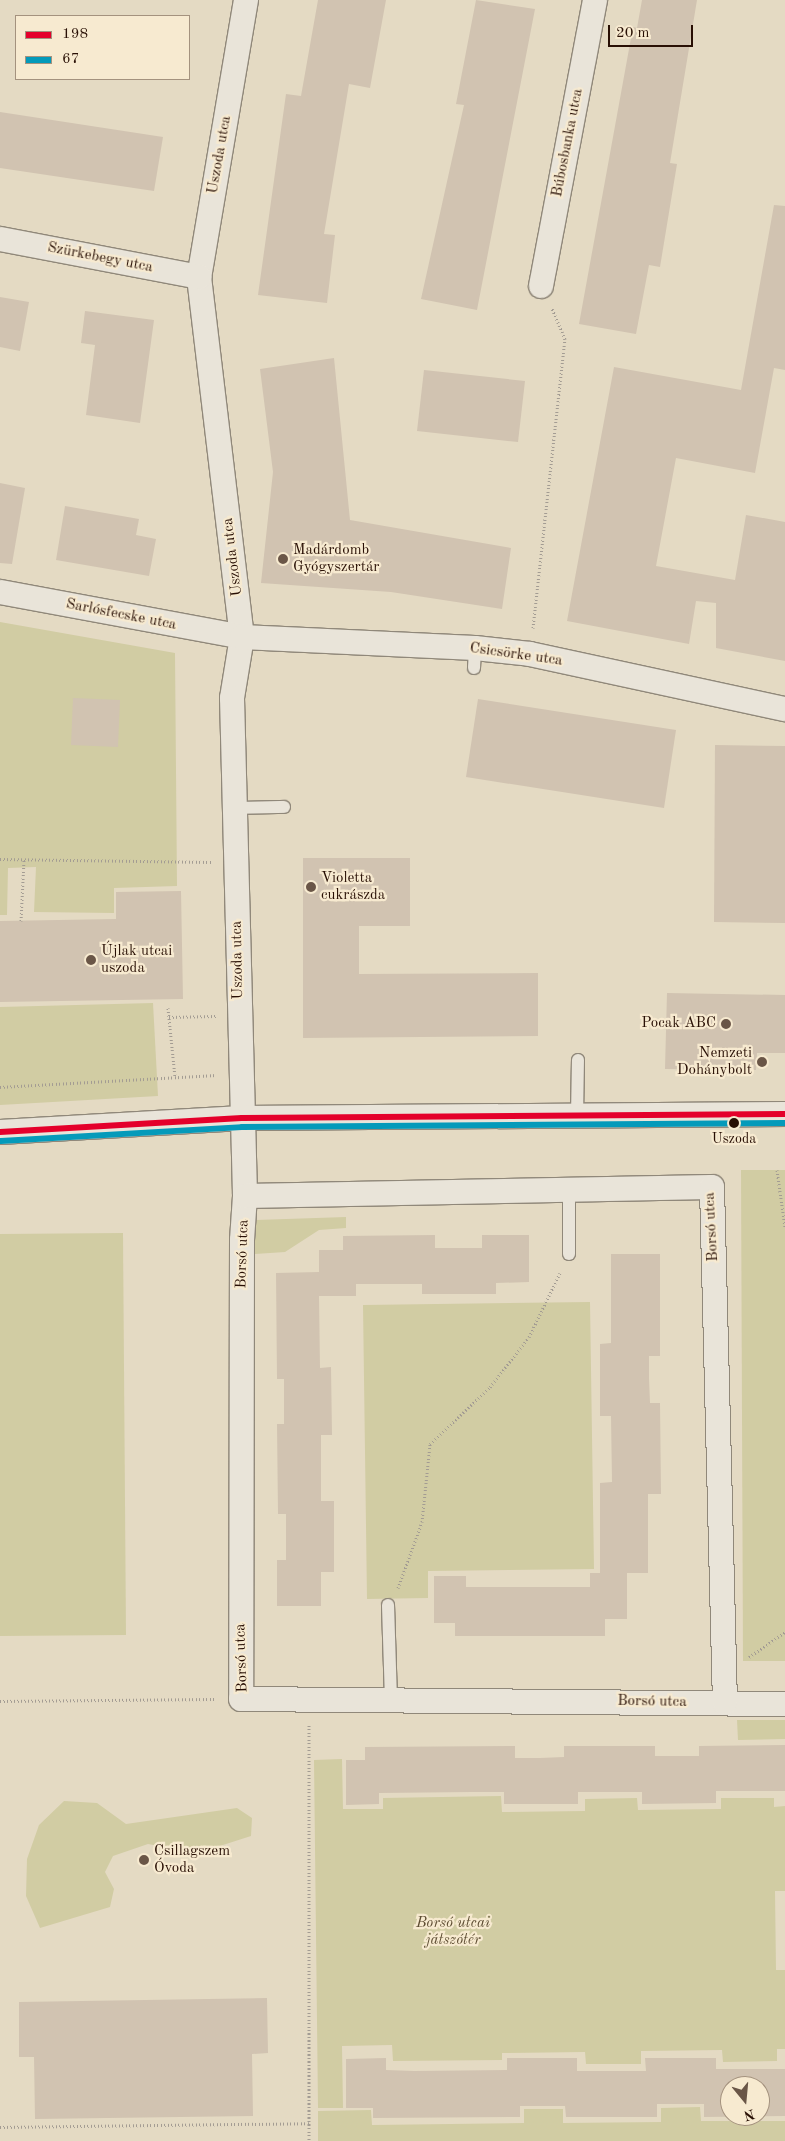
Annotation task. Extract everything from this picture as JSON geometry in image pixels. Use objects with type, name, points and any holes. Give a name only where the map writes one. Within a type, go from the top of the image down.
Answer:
[{"type":"street","name":"Uszoda utca","points":[[242,1118],[232,698],[242,637],[199,277],[246,0]]},
{"type":"street","name":"Búbosbanka utca","points":[[541,286],[595,0]]},
{"type":"street","name":"Szürkebegy utca","points":[[0,239],[199,277]]},
{"type":"street","name":"Sarlósfecske utca","points":[[0,592],[242,637]]},
{"type":"street","name":"Csicsörke utca","points":[[242,637],[474,658],[530,654],[785,709]]},
{"type":"street","points":[[0,1132],[242,1118],[785,1114]]},
{"type":"street","name":"Borsó utca","points":[[242,1118],[245,1196],[242,1240],[241,1699],[785,1704]]},
{"type":"street","name":"Borsó utca","points":[[245,1196],[712,1187],[725,1703]]},
{"type":"lane","points":[[235,808],[284,807]]},
{"type":"lane","points":[[577,1116],[578,1060]]},
{"type":"lane","points":[[569,1190],[569,1254]]},
{"type":"lane","points":[[388,1605],[391,1699]]},
{"type":"path","points":[[530,654],[565,339],[541,286]]},
{"type":"path","points":[[0,859],[236,862]]},
{"type":"path","points":[[22,921],[24,860]]},
{"type":"path","points":[[168,1008],[175,1077]]},
{"type":"path","points":[[169,1017],[239,1015]]},
{"type":"path","points":[[0,1086],[241,1074]]},
{"type":"path","points":[[777,1170],[785,1227]]},
{"type":"path","points":[[388,1605],[401,1584],[422,1522],[430,1444],[490,1387],[529,1337],[569,1254]]},
{"type":"path","points":[[0,1701],[241,1699]]},
{"type":"path","points":[[309,1699],[309,2141]]},
{"type":"path","points":[[0,2127],[309,2124]]},
{"type":"green space","points":[[0,622],[175,653],[177,886],[114,888],[114,913],[34,912],[36,867],[8,868],[7,915],[0,915]]},
{"type":"green space","points":[[153,1003],[158,1096],[0,1105],[0,1007]]},
{"type":"green space","points":[[741,1170],[785,1170],[785,1661],[743,1661]]},
{"type":"green space","points":[[346,1217],[346,1228],[319,1230],[285,1252],[255,1254],[249,1232],[256,1220]]},
{"type":"green space","points":[[123,1233],[126,1635],[0,1636],[0,1234]]},
{"type":"green space","points":[[590,1302],[594,1569],[428,1571],[428,1598],[367,1599],[363,1305]]},
{"type":"green space","points":[[737,1720],[785,1720],[785,1739],[738,1740]]},
{"type":"green space","name":"Borsó utcai játszótér","points":[[342,1759],[343,1809],[383,1809],[383,1798],[501,1796],[502,1812],[585,1811],[585,1799],[637,1798],[638,1810],[721,1809],[721,1798],[774,1798],[774,1807],[785,1806],[785,1891],[775,1891],[776,1970],[785,1970],[785,2049],[777,2049],[777,2061],[723,2062],[722,2050],[641,2051],[641,2064],[586,2064],[585,2052],[502,2053],[502,2060],[393,2061],[392,2045],[342,2046],[343,2108],[318,2108],[314,1760]]},
{"type":"green space","points":[[64,1801],[97,1803],[126,1824],[237,1808],[252,1818],[251,1836],[198,1853],[148,1844],[113,1856],[105,1872],[114,1889],[110,1907],[40,1928],[26,1896],[27,1859],[39,1825]]},
{"type":"green space","points":[[700,2107],[701,2121],[720,2121],[720,2126],[770,2126],[770,2121],[785,2121],[785,2141],[318,2141],[318,2111],[371,2110],[372,2125],[524,2123],[524,2109],[563,2109],[563,2123],[661,2122],[661,2108]]},
{"type":"building","points":[[318,0],[386,0],[370,88],[349,84],[324,234],[335,235],[327,303],[258,295],[286,94],[301,96]]},
{"type":"building","points":[[476,0],[535,9],[477,310],[421,299],[464,105],[456,104]]},
{"type":"building","points":[[642,0],[697,0],[670,163],[677,164],[660,267],[649,265],[636,334],[579,324],[633,27],[637,28]]},
{"type":"building","points":[[0,112],[163,137],[154,191],[0,168]]},
{"type":"building","points":[[774,205],[785,206],[785,370],[774,368],[755,473],[676,458],[656,566],[735,580],[746,515],[785,522],[785,661],[716,648],[716,603],[696,601],[689,644],[567,621],[614,367],[741,390]]},
{"type":"building","points":[[0,297],[29,302],[20,351],[0,347]]},
{"type":"building","points":[[85,311],[154,320],[140,423],[86,415],[95,345],[81,343]]},
{"type":"building","points":[[334,358],[350,520],[511,548],[502,609],[391,592],[261,583],[273,472],[260,369]]},
{"type":"building","points":[[424,370],[525,381],[518,442],[417,431]]},
{"type":"building","points":[[0,483],[25,488],[12,564],[0,563]]},
{"type":"building","points":[[65,506],[139,519],[136,535],[156,539],[149,576],[56,560]]},
{"type":"building","points":[[73,698],[120,700],[118,747],[71,745]]},
{"type":"building","points":[[478,699],[676,730],[664,808],[466,777]]},
{"type":"building","points":[[715,745],[785,746],[785,923],[714,922]]},
{"type":"building","points":[[303,858],[410,858],[410,926],[359,926],[359,974],[538,973],[538,1036],[303,1038]]},
{"type":"building","name":"Újlak utcai uszoda","points":[[181,891],[183,999],[0,1002],[0,921],[116,919],[116,892]]},
{"type":"building","name":"Pocak ABC","points":[[667,993],[785,995],[785,1053],[757,1053],[756,1070],[665,1069]]},
{"type":"building","points":[[435,1235],[435,1248],[482,1248],[482,1235],[529,1235],[529,1282],[496,1283],[496,1294],[422,1294],[422,1284],[356,1284],[356,1296],[319,1296],[320,1368],[331,1367],[332,1435],[321,1435],[321,1501],[334,1501],[334,1572],[321,1572],[321,1606],[277,1606],[277,1560],[286,1560],[286,1514],[278,1514],[277,1424],[284,1424],[284,1379],[277,1379],[276,1273],[319,1272],[319,1250],[343,1250],[343,1236]]},
{"type":"building","points":[[611,1254],[660,1254],[660,1356],[649,1356],[649,1378],[650,1403],[660,1403],[661,1494],[648,1494],[648,1573],[627,1573],[627,1619],[605,1619],[605,1636],[455,1636],[455,1623],[434,1623],[434,1576],[466,1576],[466,1587],[590,1587],[590,1573],[600,1573],[600,1483],[612,1482],[611,1416],[600,1416],[600,1344],[611,1343]]},
{"type":"building","points":[[785,1745],[785,1791],[716,1791],[716,1803],[642,1804],[642,1792],[578,1792],[578,1804],[504,1804],[504,1792],[472,1792],[379,1793],[379,1804],[346,1805],[346,1760],[365,1760],[365,1747],[515,1746],[515,1758],[540,1758],[564,1757],[564,1746],[655,1746],[655,1756],[699,1756],[699,1746]]},
{"type":"building","points":[[267,1998],[268,2053],[252,2054],[253,2116],[35,2119],[34,2057],[19,2057],[19,2002]]},
{"type":"building","points":[[386,2058],[386,2070],[414,2071],[507,2070],[507,2058],[577,2058],[577,2071],[646,2071],[645,2058],[716,2058],[716,2069],[785,2069],[785,2116],[770,2116],[770,2076],[720,2076],[720,2117],[704,2117],[704,2104],[657,2104],[657,2117],[566,2117],[565,2106],[520,2106],[520,2117],[373,2118],[373,2108],[346,2108],[346,2059]]},
{"type":"transit line","name":"198","points":[[0,1132],[242,1118],[785,1114]]},
{"type":"transit line","name":"67","points":[[1,1141],[242,1127],[785,1123]]},
{"type":"place","name":"Madárdomb Gyógyszertár","points":[[283,559]]},
{"type":"place","name":"Violetta cukrászda","points":[[311,887]]},
{"type":"place","name":"Újlak utcai uszoda","points":[[91,960]]},
{"type":"place","name":"Pocak ABC","points":[[726,1024]]},
{"type":"place","name":"Nemzeti Dohánybolt","points":[[762,1062]]},
{"type":"place","name":"Uszoda","points":[[734,1123]]},
{"type":"place","name":"Csillagszem Óvoda","points":[[144,1860]]}]
